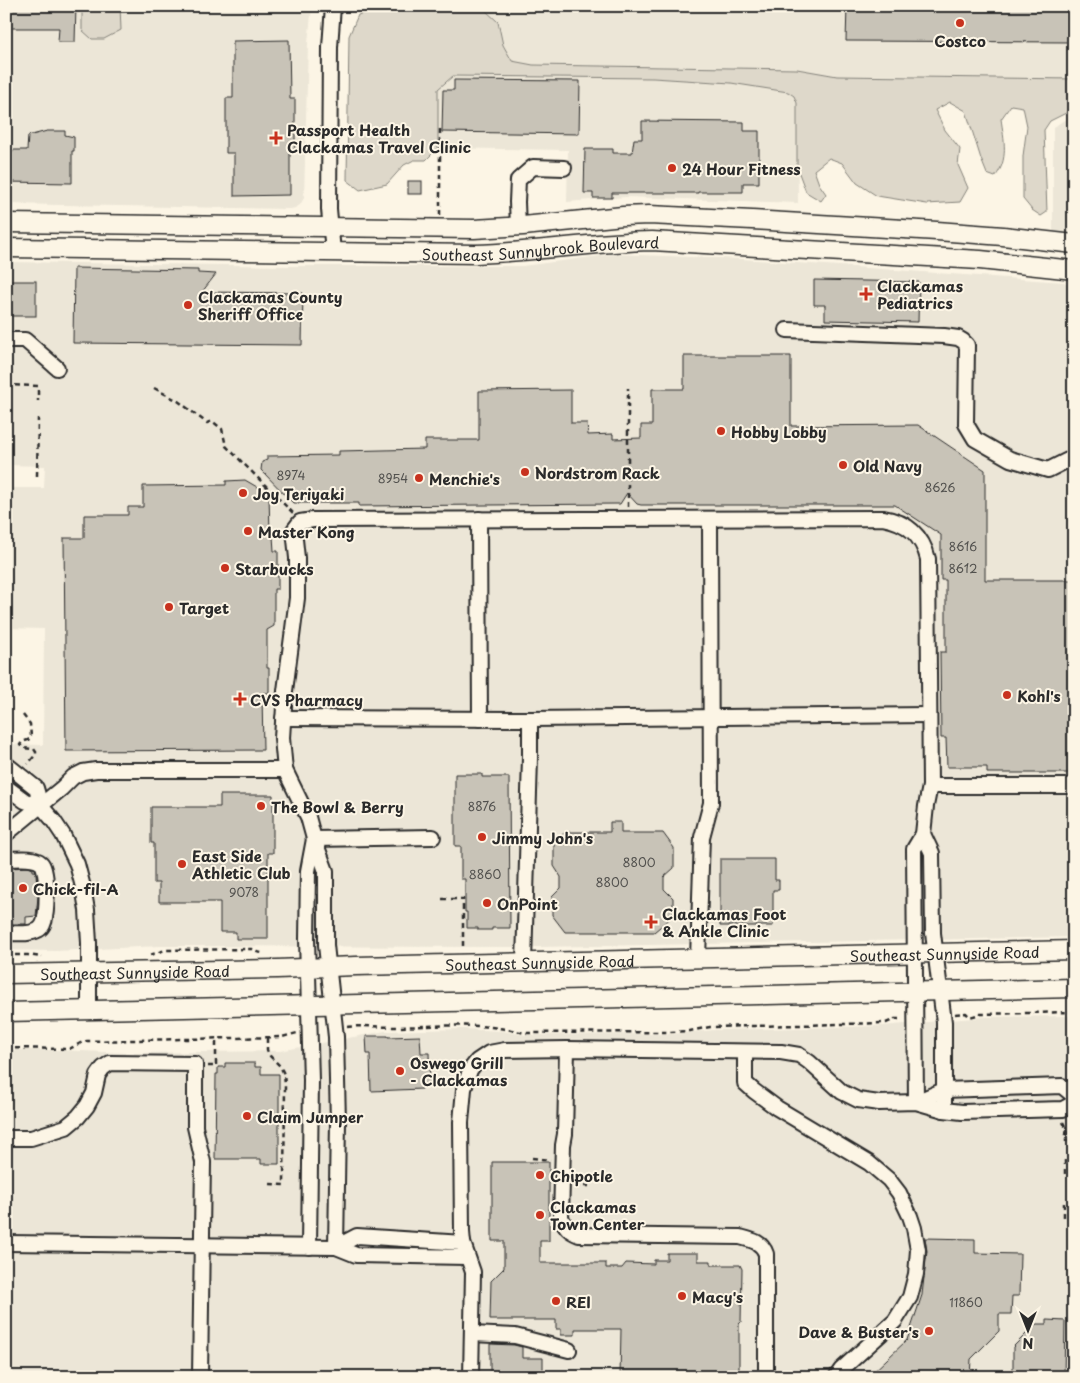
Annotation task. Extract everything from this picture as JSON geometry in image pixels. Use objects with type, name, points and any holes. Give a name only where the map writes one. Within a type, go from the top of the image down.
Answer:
[{"type":"main road","name":"Southeast Sunnybrook Boulevard","points":[[6,223],[440,228],[518,226],[622,216],[672,216],[937,231],[1074,244]]},
{"type":"main road","points":[[49,249],[60,240],[66,238],[88,238],[94,236],[103,230],[104,224]]},
{"type":"main road","name":"Southeast Sunnybrook Boulevard","points":[[6,248],[452,254],[499,253],[606,242],[661,241],[971,259],[1074,270]]},
{"type":"main road","name":"Southeast Sunnyside Road","points":[[6,974],[1074,950]]},
{"type":"main road","points":[[6,1012],[1074,988]]},
{"type":"street","points":[[333,6],[330,47],[329,209],[333,252]]},
{"type":"street","points":[[518,226],[518,180],[533,167],[564,168]]},
{"type":"street","points":[[787,330],[944,336],[964,341],[967,344],[966,424],[975,439],[1010,459],[1048,470],[1074,458]]},
{"type":"street","points":[[6,340],[25,340],[57,368]]},
{"type":"street","points":[[336,1247],[338,1122],[336,1037],[326,946],[326,871],[308,817],[285,770],[282,738],[285,691],[296,598],[297,558],[294,530],[300,522],[313,520],[884,518],[891,519],[913,531],[922,542],[928,559],[930,786],[923,834],[914,849],[916,1102]]},
{"type":"street","points":[[479,519],[480,718]]},
{"type":"street","points":[[698,958],[702,836],[711,803],[710,519]]},
{"type":"street","points":[[284,718],[929,715]]},
{"type":"street","points":[[524,962],[530,718]]},
{"type":"street","points":[[6,764],[36,788],[41,806],[64,835],[80,875],[87,910],[89,1010]]},
{"type":"street","points":[[6,834],[74,777],[83,772],[96,770],[285,770]]},
{"type":"street","points":[[930,786],[1074,786]]},
{"type":"street","points":[[6,787],[25,801],[41,806]]},
{"type":"street","points":[[923,834],[932,853],[933,933],[944,1022],[944,1110]]},
{"type":"street","points":[[314,838],[433,837]]},
{"type":"street","points":[[309,1247],[311,1072],[308,871],[314,838]]},
{"type":"street","points":[[6,859],[35,860],[44,867],[46,910],[43,924],[38,930],[26,933],[6,933]]},
{"type":"street","points":[[567,1049],[561,1217],[565,1226],[570,1231],[579,1235],[740,1237],[756,1241],[764,1248],[766,1254],[767,1377]]},
{"type":"street","points":[[472,1377],[473,1272],[463,1243],[461,1122],[464,1088],[470,1070],[477,1061],[489,1053],[505,1050],[567,1049],[781,1052],[799,1055],[810,1062],[842,1092],[858,1100],[879,1103],[916,1102],[944,1110],[962,1112],[1063,1109],[1074,1103]]},
{"type":"street","points":[[745,1052],[745,1082],[777,1108],[869,1163],[889,1180],[899,1193],[914,1228],[918,1250],[916,1274],[910,1297],[895,1321],[841,1370],[836,1377]]},
{"type":"street","points":[[6,1138],[31,1138],[66,1127],[87,1106],[91,1100],[100,1071],[110,1063],[195,1064],[195,1127],[203,1162],[200,1377]]},
{"type":"street","points":[[916,1102],[944,1090],[1062,1086],[1074,1096]]},
{"type":"street","points":[[336,1247],[357,1236],[463,1243]]},
{"type":"street","points":[[6,1243],[336,1247],[356,1255],[467,1257]]},
{"type":"street","points":[[472,1334],[515,1336],[569,1350]]},
{"type":"path","points":[[440,228],[440,128],[442,128]]},
{"type":"path","points":[[6,385],[38,386],[38,401]]},
{"type":"path","points":[[154,388],[178,401],[207,423],[212,421],[222,429],[226,446],[300,522]]},
{"type":"path","points":[[628,388],[628,519]]},
{"type":"path","points":[[37,476],[38,418]]},
{"type":"path","points":[[23,715],[30,724],[31,737],[20,745],[23,748],[34,749],[36,752],[27,766]]},
{"type":"path","points":[[442,899],[463,898],[463,947]]},
{"type":"path","points":[[165,950],[252,949],[257,952],[268,953]]},
{"type":"path","points":[[6,955],[28,955]]},
{"type":"path","points":[[966,1013],[970,1017],[980,1014],[1074,1012]]},
{"type":"path","points":[[360,1025],[381,1027],[465,1026],[524,1032],[660,1032],[690,1031],[710,1027],[886,1023],[895,1019]]},
{"type":"path","points":[[6,1048],[69,1049],[87,1041],[282,1037],[295,1033]]},
{"type":"path","points":[[267,1037],[267,1050],[280,1066],[284,1074],[285,1085],[284,1185],[270,1184]]},
{"type":"path","points":[[195,1066],[216,1066],[216,1038]]},
{"type":"path","points":[[1063,1121],[1066,1128],[1066,1142]]},
{"type":"path","points":[[532,1158],[552,1160]]},
{"type":"path","points":[[1065,1159],[1065,1174]]},
{"type":"path","points":[[573,1186],[589,1186]]},
{"type":"path","points":[[1064,1200],[1064,1217]]},
{"type":"shaded area","points":[[6,6],[82,6],[83,30],[120,30],[120,6],[312,6],[308,43],[304,198],[300,205],[290,209],[6,204]]},
{"type":"shaded area","points":[[82,6],[120,6],[121,30],[104,39],[92,39],[82,30]]},
{"type":"shaded area","points":[[448,6],[1074,6],[1074,79],[837,76],[797,69],[533,65],[512,61],[503,45],[498,22],[485,10]]},
{"type":"shaded area","points":[[448,6],[485,10],[498,22],[503,45],[512,61],[533,65],[797,69],[837,76],[1074,79],[1074,109],[1050,121],[1044,130],[1047,212],[1041,216],[1032,210],[1023,199],[1023,156],[1027,126],[1023,107],[1011,105],[1001,119],[1004,157],[995,177],[987,174],[966,111],[950,102],[935,110],[945,130],[960,149],[958,165],[968,188],[960,202],[927,204],[877,196],[857,183],[842,163],[829,158],[814,170],[819,184],[826,194],[821,201],[806,192],[797,168],[797,103],[794,96],[788,92],[731,83],[653,78],[453,76],[438,89],[438,148],[426,160],[414,160],[404,165],[387,184],[360,190],[347,180],[349,36],[358,15],[378,7]]},
{"type":"shaded area","points":[[452,76],[653,78],[731,83],[788,92],[794,96],[797,103],[798,203],[626,197],[567,202],[568,150],[438,148],[438,89]]},
{"type":"shaded area","points":[[1074,116],[1074,235],[1053,233],[1053,128]]},
{"type":"shaded area","points":[[615,254],[742,259],[1064,282],[1074,288],[1074,937],[537,947],[160,946],[55,951],[6,950],[6,744],[43,745],[44,629],[6,628],[6,488],[44,488],[45,466],[6,465],[6,262],[289,266],[522,266]]},
{"type":"shaded area","name":"Clackamas Town Center","points":[[1074,1016],[1074,1377],[6,1377],[6,1050],[129,1053],[280,1051],[385,1031],[462,1029],[502,1031],[526,1035],[671,1034],[714,1030],[882,1026],[985,1017]]},
{"type":"building","points":[[6,6],[76,6],[75,42],[58,42],[59,28],[6,28]]},
{"type":"building","name":"Costco","points":[[847,6],[1074,6],[1074,42],[846,41]]},
{"type":"building","points":[[289,40],[290,99],[295,99],[295,153],[290,153],[290,195],[234,196],[234,153],[226,153],[226,98],[233,98],[233,41]]},
{"type":"building","points":[[454,80],[580,81],[579,134],[442,132],[443,90],[454,90]]},
{"type":"building","name":"24 Hour Fitness","points":[[642,121],[744,122],[744,131],[759,131],[759,183],[743,183],[743,192],[612,193],[612,198],[593,198],[593,193],[584,193],[585,149],[613,149],[613,153],[632,153],[634,139],[642,139]]},
{"type":"building","points":[[47,131],[65,131],[65,135],[74,137],[72,183],[6,182],[6,152],[27,150],[28,136]]},
{"type":"building","points":[[408,181],[422,181],[422,194],[408,194]]},
{"type":"building","name":"Clackamas County Sheriff Office","points":[[74,268],[198,270],[198,273],[216,274],[202,292],[303,293],[302,345],[73,343]]},
{"type":"building","name":"Clackamas Pediatrics","points":[[814,280],[919,282],[918,322],[825,320],[825,305],[814,305]]},
{"type":"building","points":[[6,281],[36,281],[36,316],[6,316]]},
{"type":"building","points":[[684,356],[791,356],[791,426],[918,425],[985,470],[985,580],[1074,580],[1074,773],[987,773],[987,767],[947,767],[946,738],[941,738],[940,652],[946,652],[946,580],[941,580],[941,535],[895,505],[641,505],[637,504],[627,493],[620,504],[359,506],[359,503],[293,503],[261,470],[262,462],[267,460],[267,456],[339,455],[339,451],[425,449],[425,440],[479,440],[479,391],[571,390],[571,423],[587,423],[588,435],[613,434],[613,439],[641,438],[641,425],[652,425],[652,389],[684,389]]},
{"type":"building","name":"Target","points":[[245,480],[269,494],[270,534],[273,536],[274,551],[278,551],[278,589],[274,589],[274,626],[267,630],[269,693],[262,693],[263,750],[66,751],[64,538],[84,538],[84,515],[128,515],[128,507],[143,507],[143,486],[226,485],[226,481]]},
{"type":"building","points":[[455,774],[509,777],[510,928],[478,930],[478,928],[467,928],[465,879],[461,879],[461,846],[455,846]]},
{"type":"building","points":[[220,795],[273,795],[273,853],[268,853],[268,939],[236,939],[236,932],[220,932],[220,902],[159,902],[159,883],[154,883],[154,843],[151,843],[151,807],[220,807]]},
{"type":"building","points":[[610,822],[621,822],[621,833],[663,833],[674,848],[674,868],[664,877],[664,889],[673,898],[673,916],[654,932],[565,932],[552,915],[552,897],[561,888],[561,877],[554,866],[554,844],[565,832],[610,832]]},
{"type":"building","points":[[720,859],[775,859],[775,880],[779,880],[779,890],[773,890],[773,926],[720,926]]},
{"type":"building","name":"Chick-fil-A","points":[[28,867],[33,869],[36,874],[38,897],[36,916],[26,917],[26,924],[6,924],[6,871],[9,871],[9,868]]},
{"type":"building","name":"Oswego Grill - Clackamas","points":[[366,1036],[420,1036],[421,1053],[429,1053],[430,1087],[371,1091],[370,1054],[367,1054]]},
{"type":"building","name":"Claim Jumper","points":[[225,1063],[255,1063],[255,1067],[261,1067],[261,1074],[279,1074],[279,1164],[261,1164],[261,1159],[215,1159],[216,1074],[218,1074],[218,1067],[225,1067]]},
{"type":"building","points":[[492,1162],[549,1162],[549,1241],[540,1241],[540,1263],[606,1263],[606,1268],[622,1268],[626,1263],[654,1264],[654,1260],[667,1260],[667,1253],[698,1253],[698,1261],[711,1261],[711,1265],[740,1265],[742,1269],[739,1377],[620,1377],[621,1329],[575,1329],[575,1335],[561,1335],[561,1329],[556,1329],[556,1320],[490,1320],[491,1281],[504,1268],[504,1241],[492,1241]]},
{"type":"building","points":[[925,1238],[975,1239],[975,1253],[1020,1254],[1019,1296],[1012,1296],[1011,1314],[999,1314],[999,1331],[971,1359],[970,1377],[868,1377],[907,1340],[922,1295],[927,1251]]},
{"type":"building","points":[[1047,1320],[1065,1321],[1064,1377],[1013,1377],[1013,1347],[1036,1324],[1047,1324]]},
{"type":"building","points":[[490,1344],[522,1347],[522,1358],[543,1358],[543,1377],[490,1377]]},
{"type":"place","name":"Costco","points":[[960,23]]},
{"type":"place","name":"Passport Health Clackamas Travel Clinic","points":[[276,138]]},
{"type":"place","name":"24 Hour Fitness","points":[[672,168]]},
{"type":"place","name":"Clackamas Pediatrics","points":[[866,294]]},
{"type":"place","name":"Clackamas County Sheriff Office","points":[[188,305]]},
{"type":"place","name":"Hobby Lobby","points":[[721,431]]},
{"type":"place","name":"Old Navy","points":[[843,465]]},
{"type":"place","name":"Nordstrom Rack","points":[[525,472]]},
{"type":"place","name":"Menchie's","points":[[419,478]]},
{"type":"place","name":"Joy Teriyaki","points":[[243,493]]},
{"type":"place","name":"Master Kong","points":[[248,531]]},
{"type":"place","name":"Starbucks","points":[[225,568]]},
{"type":"place","name":"Target","points":[[169,607]]},
{"type":"place","name":"Kohl's","points":[[1007,695]]},
{"type":"place","name":"CVS Pharmacy","points":[[240,699]]},
{"type":"place","name":"The Bowl & Berry","points":[[261,806]]},
{"type":"place","name":"Jimmy John's","points":[[482,837]]},
{"type":"place","name":"East Side Athletic Club","points":[[182,864]]},
{"type":"place","name":"Chick-fil-A","points":[[23,888]]},
{"type":"place","name":"OnPoint","points":[[487,903]]},
{"type":"place","name":"Clackamas Foot & Ankle Clinic","points":[[651,922]]},
{"type":"place","name":"Oswego Grill - Clackamas","points":[[400,1071]]},
{"type":"place","name":"Claim Jumper","points":[[247,1116]]},
{"type":"place","name":"Chipotle","points":[[540,1175]]},
{"type":"place","name":"Clackamas Town Center","points":[[540,1215]]},
{"type":"place","name":"Macy's","points":[[682,1296]]},
{"type":"place","name":"REI","points":[[556,1301]]},
{"type":"place","name":"Dave & Buster's","points":[[929,1331]]}]
